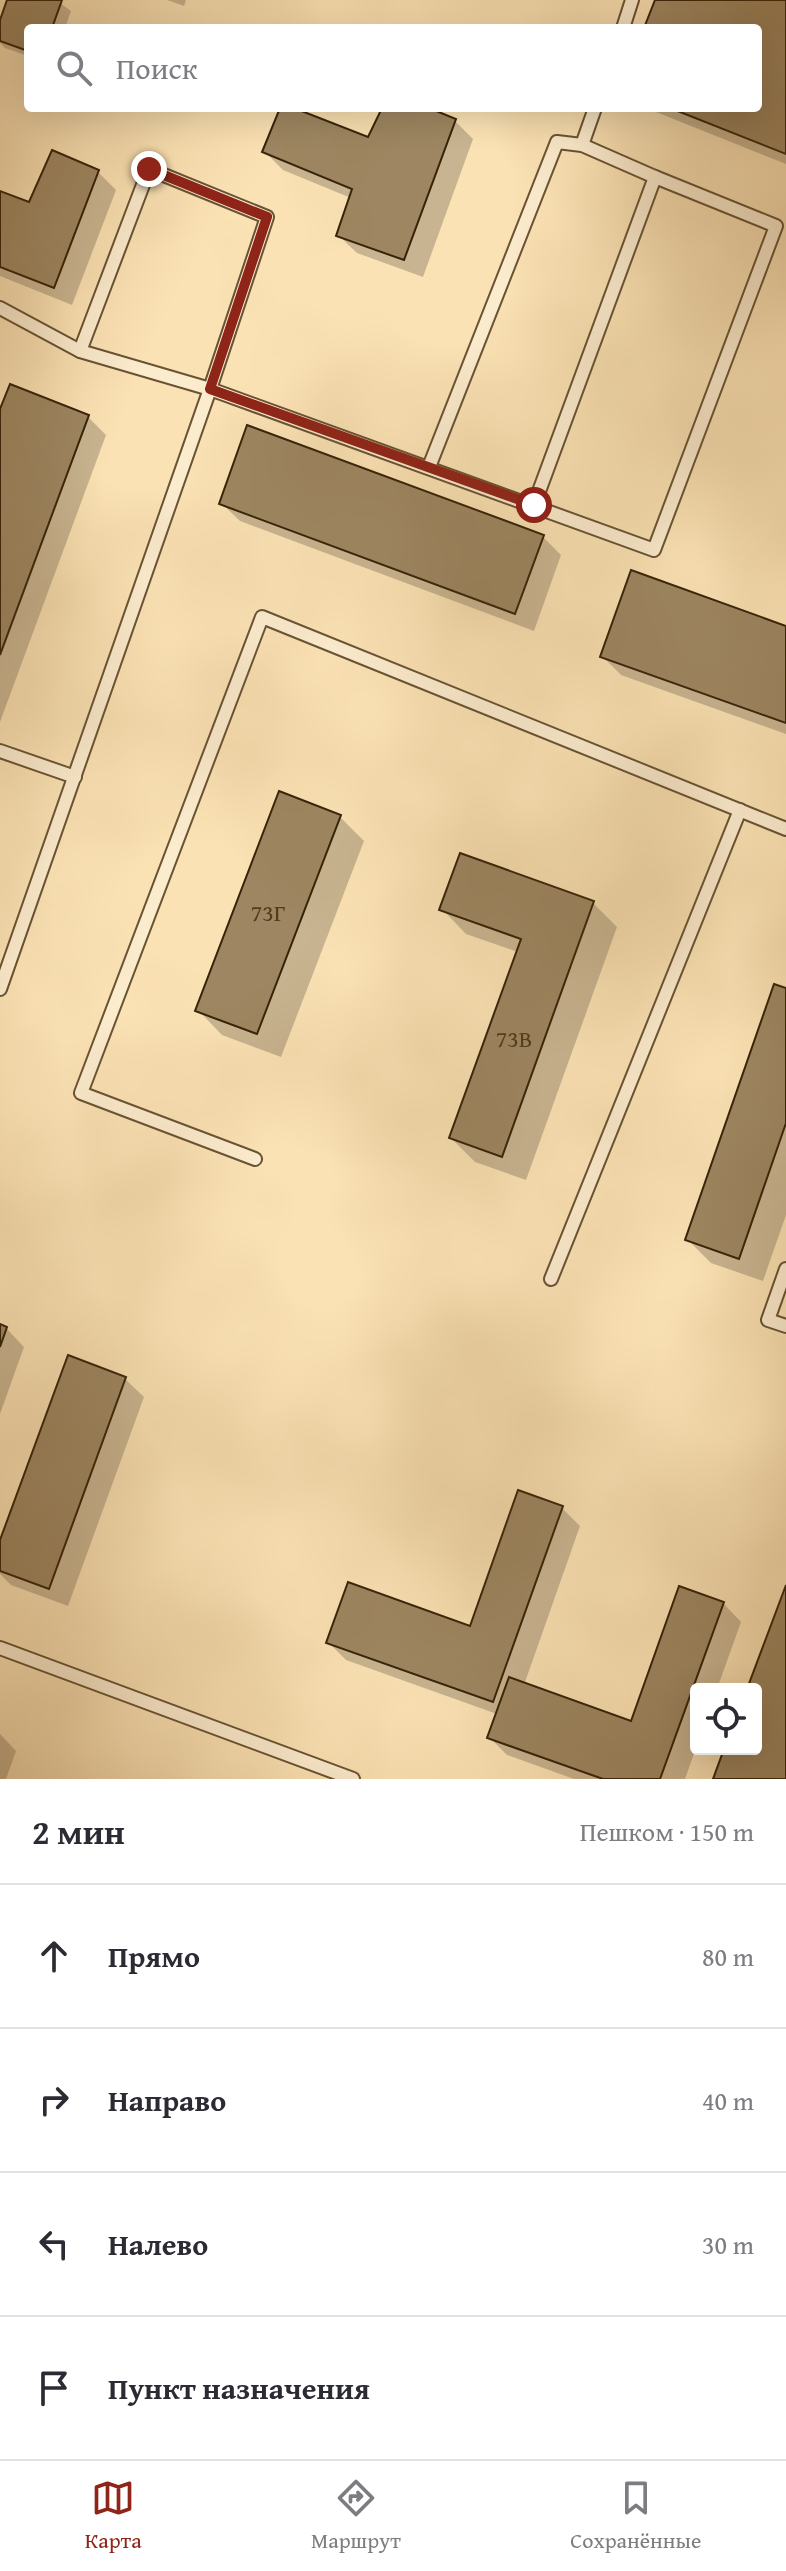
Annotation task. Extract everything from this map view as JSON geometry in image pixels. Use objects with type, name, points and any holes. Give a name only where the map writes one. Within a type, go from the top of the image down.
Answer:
[{"type":"lane","points":[[624,24],[632,0]]},
{"type":"lane","points":[[582,145],[594,112]]},
{"type":"lane","points":[[0,308],[80,351],[210,389],[654,550],[776,226],[582,145],[557,142],[429,467]]},
{"type":"lane","points":[[0,989],[267,217],[149,169],[80,351]]},
{"type":"lane","points":[[534,505],[655,177]]},
{"type":"lane","points":[[255,1159],[81,1093],[262,617],[786,829]]},
{"type":"lane","points":[[0,751],[75,777]]},
{"type":"lane","points":[[551,1279],[740,810]]},
{"type":"lane","points":[[786,1269],[768,1320],[786,1326]]},
{"type":"lane","points":[[0,1648],[353,1779]]},
{"type":"building","points":[[7,0],[62,0],[53,24],[24,24],[24,50],[0,41],[0,20]]},
{"type":"building","points":[[655,0],[786,0],[786,154],[680,112],[762,112],[762,24],[646,24]]},
{"type":"building","points":[[278,112],[304,112],[368,137],[380,112],[439,112],[456,119],[404,260],[336,236],[352,189],[262,152]]},
{"type":"building","points":[[52,150],[99,170],[54,288],[0,267],[0,191],[29,202]]},
{"type":"building","points":[[10,384],[89,415],[0,655],[0,409]]},
{"type":"building","points":[[247,425],[544,535],[515,614],[219,504]]},
{"type":"building","points":[[631,570],[786,626],[786,723],[600,657]]},
{"type":"building","points":[[279,791],[341,815],[257,1034],[195,1011]]},
{"type":"building","points":[[460,853],[594,901],[502,1157],[449,1138],[521,939],[439,910]]},
{"type":"building","points":[[774,984],[786,988],[786,1123],[739,1259],[685,1240]]},
{"type":"building","points":[[0,1324],[7,1327],[0,1347]]},
{"type":"building","points":[[68,1355],[126,1377],[49,1589],[0,1571],[0,1540]]},
{"type":"building","points":[[518,1490],[563,1506],[493,1702],[326,1643],[348,1582],[470,1626]]},
{"type":"building","points":[[786,1585],[786,1779],[713,1779],[722,1755],[762,1755],[762,1683],[749,1683]]},
{"type":"building","points":[[679,1586],[724,1602],[695,1683],[690,1683],[690,1696],[660,1779],[603,1779],[487,1738],[509,1677],[631,1721]]},
{"type":"route","points":[[149,169],[267,217],[210,389],[534,505]]}]
